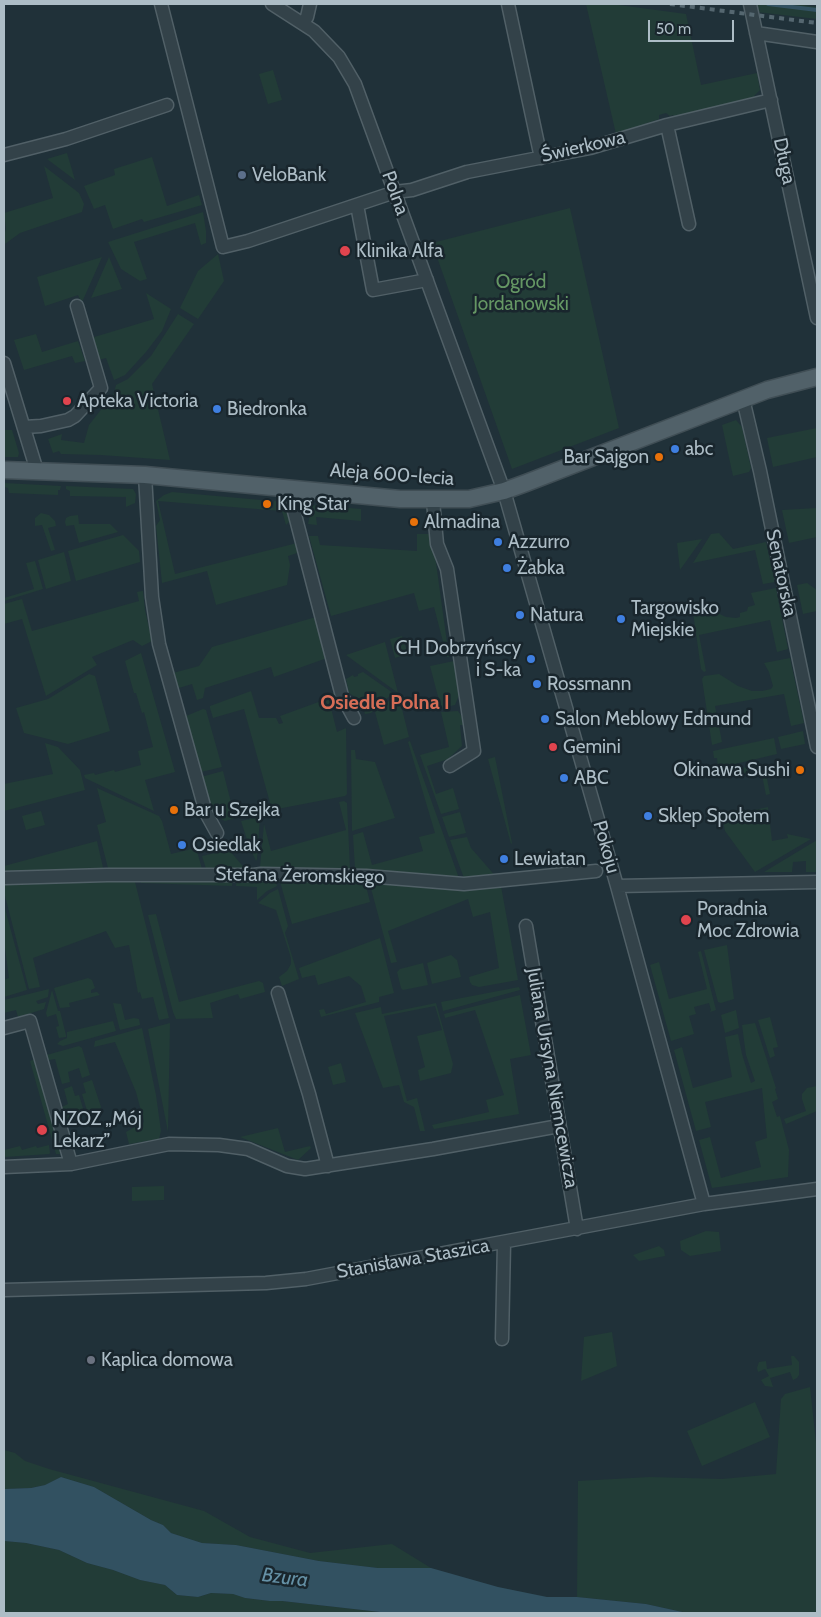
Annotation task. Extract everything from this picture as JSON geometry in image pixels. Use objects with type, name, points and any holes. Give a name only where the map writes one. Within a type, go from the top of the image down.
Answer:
[{"type":"main road","name":"Aleja 600-lecia","points":[[4,470],[145,475],[400,500],[469,499],[504,491],[743,399],[791,382],[817,377]]},
{"type":"street","name":"Świerkowa","points":[[162,4],[223,247],[248,241],[395,192],[412,190],[467,172],[541,158],[619,140],[667,125],[771,100]]},
{"type":"street","name":"Polna","points":[[272,4],[314,31],[339,57],[355,84],[504,491]]},
{"type":"street","points":[[303,23],[307,17],[310,4]]},
{"type":"street","points":[[508,4],[541,158]]},
{"type":"street","name":"Długa","points":[[750,4],[817,318]]},
{"type":"street","points":[[756,33],[817,42]]},
{"type":"street","points":[[4,155],[66,139],[167,105]]},
{"type":"street","points":[[667,125],[689,224]]},
{"type":"street","points":[[357,205],[373,290],[427,280]]},
{"type":"street","points":[[24,427],[41,426],[68,420],[75,416],[101,388],[77,306]]},
{"type":"street","points":[[4,363],[37,471]]},
{"type":"street","name":"Senatorska","points":[[743,399],[817,747]]},
{"type":"street","points":[[145,475],[152,588],[159,644],[206,814],[217,833]]},
{"type":"street","points":[[288,488],[342,696],[354,718]]},
{"type":"street","name":"Pokoju","points":[[504,491],[617,886],[704,1204]]},
{"type":"street","points":[[433,501],[437,544],[447,569],[474,751],[450,766]]},
{"type":"street","name":"Stefana Żeromskiego","points":[[4,878],[261,874],[366,876],[464,884],[596,871]]},
{"type":"street","points":[[617,886],[817,882]]},
{"type":"street","name":"Juliana Ursyna Niemcewicza","points":[[526,926],[577,1229]]},
{"type":"street","points":[[278,993],[309,1094],[328,1166]]},
{"type":"street","points":[[4,1028],[30,1021],[71,1164]]},
{"type":"street","points":[[4,1167],[71,1164],[169,1144],[219,1144],[248,1149],[287,1166],[305,1169],[559,1126]]},
{"type":"street","name":"Stanisława Staszica","points":[[4,1290],[274,1282],[306,1279],[704,1204],[817,1189]]},
{"type":"street","points":[[502,1339],[504,1243]]},
{"type":"green space","points":[[586,4],[611,4],[686,14],[701,85],[757,73],[760,90],[754,96],[755,99],[675,118],[673,115],[670,116],[666,113],[659,115],[659,119],[616,134]]},
{"type":"green space","points":[[756,4],[797,4],[817,7],[817,19],[757,12]]},
{"type":"green space","points":[[273,70],[282,100],[268,104],[259,74]]},
{"type":"green space","points":[[67,153],[75,180],[47,159]]},
{"type":"green space","points":[[152,157],[167,206],[199,195],[202,205],[144,222],[142,219],[113,229],[105,205],[94,209],[84,186],[115,175],[114,169]]},
{"type":"green space","points":[[44,166],[79,193],[84,204],[82,212],[20,233],[5,244],[4,213],[53,198]]},
{"type":"green space","name":"Ogród Jordanowski","points":[[570,208],[619,428],[512,469],[432,243]]},
{"type":"green space","points":[[203,212],[206,243],[201,245],[195,223],[134,242],[147,279],[140,281],[121,269],[108,242]]},
{"type":"green space","points":[[218,254],[224,281],[198,319],[180,308],[198,271]]},
{"type":"green space","points":[[102,257],[83,300],[81,301],[78,295],[45,306],[37,277]]},
{"type":"green space","points":[[109,257],[122,289],[91,298]]},
{"type":"green space","points":[[146,293],[171,309],[162,331],[146,352],[125,375],[114,380],[106,358],[98,360],[91,338],[154,319]]},
{"type":"green space","points":[[178,314],[194,324],[152,384],[170,460],[61,454],[59,451],[53,453],[48,439],[62,434],[61,440],[84,443],[89,425],[114,393],[116,385],[128,379],[151,356]]},
{"type":"green space","points":[[36,334],[42,352],[78,341],[85,361],[75,363],[72,356],[24,370],[14,340]]},
{"type":"green space","points":[[736,420],[742,427],[751,468],[749,472],[733,476],[722,425]]},
{"type":"green space","points":[[817,428],[817,457],[773,467],[767,438]]},
{"type":"green space","points":[[4,430],[12,430],[19,453],[18,457],[4,457]]},
{"type":"green space","points":[[4,483],[61,486],[60,490],[58,490],[58,495],[9,493],[8,488],[4,487]]},
{"type":"green space","points":[[66,486],[133,489],[136,494],[135,503],[126,507],[126,497],[70,496],[70,491],[66,489]]},
{"type":"green space","points":[[172,492],[261,500],[261,508],[273,508],[274,501],[286,502],[292,519],[286,525],[282,511],[158,501],[175,574],[297,543],[300,552],[288,556],[290,565],[287,585],[216,605],[207,571],[162,583],[156,526],[160,520],[156,501]]},
{"type":"green space","points":[[312,505],[361,509],[361,521],[316,517],[317,525],[308,524]]},
{"type":"green space","points":[[817,508],[817,537],[789,543],[782,510]]},
{"type":"green space","points":[[41,513],[49,515],[55,521],[56,526],[48,528],[55,550],[51,551],[42,525],[35,526],[35,518]]},
{"type":"green space","points":[[78,515],[79,524],[110,524],[118,532],[79,543],[74,525],[66,526],[65,522],[66,518]]},
{"type":"green space","points":[[719,533],[733,549],[766,542],[775,582],[763,584],[755,550],[693,563],[711,534]]},
{"type":"green space","points":[[417,534],[432,534],[449,657],[447,657],[434,607],[419,611],[414,593],[331,616],[309,536],[318,536],[320,545],[417,551]]},
{"type":"green space","points":[[123,535],[139,551],[140,562],[76,581],[68,551]]},
{"type":"green space","points":[[702,539],[680,570],[677,543]]},
{"type":"green space","points":[[64,552],[71,581],[46,589],[38,560]]},
{"type":"green space","points":[[35,561],[43,589],[4,601],[4,598],[34,589],[26,563]]},
{"type":"green space","points":[[807,583],[817,590],[817,611],[803,614],[797,585]]},
{"type":"green space","points":[[776,588],[788,649],[777,652],[770,620],[699,635],[706,671],[704,672],[701,669],[692,605],[703,603],[711,610],[726,617],[736,618],[740,617],[740,613],[747,611],[748,607],[755,605],[751,593]]},
{"type":"green space","points":[[143,591],[152,641],[142,646],[133,640],[92,657],[97,665],[46,696],[22,619],[4,624],[4,604],[22,599],[32,631],[139,601],[137,592]]},
{"type":"green space","points":[[316,617],[327,658],[274,677],[271,667],[205,688],[203,698],[197,700],[192,684],[179,688],[173,673],[199,666],[212,647]]},
{"type":"green space","points":[[402,636],[408,654],[395,658],[390,639]]},
{"type":"green space","points":[[385,642],[398,693],[346,655]]},
{"type":"green space","points":[[141,653],[175,772],[145,780],[154,811],[85,778],[84,775],[94,773],[95,775],[114,770],[115,772],[141,765],[138,751],[153,747],[144,712],[142,713],[136,693],[134,693],[125,661]]},
{"type":"green space","points":[[790,658],[804,723],[791,726],[784,694],[715,706],[722,742],[712,745],[702,679],[704,676],[719,674],[738,686],[752,691],[762,691],[771,689],[773,686],[764,663]]},
{"type":"green space","points":[[454,661],[459,695],[455,705],[441,708],[430,666]]},
{"type":"green space","points":[[363,672],[393,693],[371,713],[365,714],[361,701],[349,693],[346,679],[353,675],[354,677],[358,676],[358,674]]},
{"type":"green space","points":[[89,674],[95,676],[110,731],[68,744],[24,733],[16,708],[48,699]]},
{"type":"green space","points":[[251,691],[259,718],[276,718],[279,724],[283,723],[280,716],[324,700],[335,692],[338,700],[331,708],[337,732],[346,728],[347,794],[345,796],[272,810],[244,709],[213,718],[210,708],[210,706]]},
{"type":"green space","points":[[395,696],[399,697],[409,737],[384,745],[375,712]]},
{"type":"green space","points":[[203,709],[206,710],[222,767],[201,772],[186,716]]},
{"type":"green space","points":[[458,711],[463,718],[464,725],[460,725],[462,746],[448,759],[427,766],[436,794],[453,788],[459,809],[441,814],[420,755],[449,747],[441,712]]},
{"type":"green space","points":[[803,731],[805,744],[781,749],[778,737]]},
{"type":"green space","points":[[774,738],[777,754],[718,768],[717,758],[714,758],[713,751]]},
{"type":"green space","points":[[410,741],[460,881],[355,869],[353,835],[363,832],[372,865],[423,851],[419,837],[435,833],[408,742]]},
{"type":"green space","points":[[45,743],[58,747],[80,770],[85,790],[4,811],[4,784],[53,774]]},
{"type":"green space","points":[[351,750],[355,750],[356,759],[375,762],[395,818],[352,831]]},
{"type":"green space","points":[[495,757],[512,843],[511,844],[488,759]]},
{"type":"green space","points":[[764,764],[770,794],[766,795],[761,770],[742,775],[741,768]]},
{"type":"green space","points":[[223,771],[235,818],[225,821],[212,814],[201,777]]},
{"type":"green space","points":[[97,788],[159,816],[171,854],[196,848],[203,872],[109,872],[97,825],[106,822]]},
{"type":"green space","points":[[344,801],[347,803],[350,869],[261,871],[264,824],[271,851],[346,830],[339,802]]},
{"type":"green space","points":[[768,807],[772,841],[788,838],[787,834],[811,839],[755,872],[725,831],[721,813],[744,809],[745,812]]},
{"type":"green space","points":[[41,811],[45,825],[26,830],[22,816]]},
{"type":"green space","points":[[460,812],[466,833],[449,837],[442,817]]},
{"type":"green space","points":[[260,817],[257,859],[256,861],[241,821]]},
{"type":"green space","points":[[467,837],[471,848],[498,879],[465,881],[450,840]]},
{"type":"green space","points":[[817,840],[817,872],[806,872],[806,861],[793,862],[792,872],[764,872]]},
{"type":"green space","points":[[97,841],[104,872],[4,876],[4,866]]},
{"type":"green space","points":[[229,850],[247,871],[207,872],[202,856]]},
{"type":"green space","points":[[140,877],[233,878],[232,886],[141,883]]},
{"type":"green space","points":[[134,878],[169,1018],[159,1020],[153,997],[142,999],[140,992],[138,993],[129,945],[115,948],[106,931],[33,958],[40,987],[29,989],[4,892],[4,882]]},
{"type":"green space","points":[[237,878],[275,879],[277,886],[267,891],[257,900],[257,887],[236,886]]},
{"type":"green space","points":[[279,878],[364,878],[370,902],[292,924]]},
{"type":"green space","points":[[369,881],[501,886],[518,980],[479,987],[472,985],[470,982],[469,977],[499,968],[490,912],[473,917],[468,899],[388,931],[397,962],[391,963]]},
{"type":"green space","points":[[278,889],[288,926],[285,933],[299,979],[282,986],[279,977],[287,971],[291,964],[291,958],[276,910],[258,903]]},
{"type":"green space","points":[[4,905],[27,990],[4,997],[4,980],[9,978],[4,941]]},
{"type":"green space","points":[[156,914],[179,1002],[259,981],[263,983],[265,992],[240,999],[238,994],[210,1003],[213,1018],[176,1019],[148,915]]},
{"type":"green space","points":[[380,938],[394,993],[379,997],[379,1002],[321,1017],[319,1010],[324,1009],[326,1014],[366,1002],[361,986],[349,976],[318,985],[315,975],[302,978],[299,968]]},
{"type":"green space","points":[[727,945],[734,999],[721,1003],[718,1002],[704,950]]},
{"type":"green space","points":[[701,951],[716,1010],[710,1012],[709,1003],[694,1007],[696,1014],[689,1016],[694,1034],[671,1041],[650,965],[659,962],[669,999],[707,989],[698,952]]},
{"type":"green space","points":[[451,955],[457,960],[461,977],[432,984],[427,963]]},
{"type":"green space","points":[[423,963],[428,985],[403,990],[397,972],[400,969]]},
{"type":"green space","points":[[88,978],[92,980],[95,988],[91,990],[91,993],[97,992],[100,995],[69,1003],[70,1007],[60,1008],[54,988]]},
{"type":"green space","points":[[519,987],[520,990],[443,1011],[441,1002]]},
{"type":"green space","points":[[49,989],[48,997],[36,1001],[38,1004],[46,1002],[44,1009],[18,1017],[16,1010],[4,1013],[4,1000]]},
{"type":"green space","points":[[52,990],[58,1011],[60,1011],[66,1037],[59,1038],[56,1027],[59,1026],[56,1014],[47,1017],[46,1013]]},
{"type":"green space","points":[[520,995],[531,1055],[510,1059],[519,1114],[434,1129],[432,1125],[489,1112],[486,1100],[504,1095],[475,1010],[445,1018],[444,1014]]},
{"type":"green space","points":[[113,1003],[121,1004],[125,1020],[139,1019],[140,1025],[120,1030]]},
{"type":"green space","points":[[436,1003],[453,1064],[451,1073],[420,1081],[418,1070],[425,1067],[417,1036],[442,1030],[435,1006],[384,1016],[407,1101],[417,1098],[425,1131],[420,1131],[414,1107],[404,1102],[399,1085],[383,1088],[355,1013],[381,1007],[382,1014]]},
{"type":"green space","points":[[736,1010],[739,1028],[725,1033],[721,1015]]},
{"type":"green space","points":[[770,1017],[778,1047],[773,1048],[775,1056],[770,1058],[758,1020]]},
{"type":"green space","points":[[113,1021],[116,1031],[63,1046],[57,1044],[67,1038],[67,1032]]},
{"type":"green space","points":[[170,1023],[168,1132],[148,1029]]},
{"type":"green space","points":[[755,1023],[776,1088],[778,1099],[772,1102],[777,1117],[780,1116],[789,1150],[788,1177],[712,1188],[699,1140],[710,1137],[721,1178],[761,1167],[755,1142],[767,1138],[762,1088],[705,1102],[711,1127],[696,1131],[674,1050],[682,1047],[693,1088],[732,1077],[725,1037],[738,1034],[751,1083],[755,1081],[746,1055],[742,1025]]},
{"type":"green space","points":[[142,1028],[156,1095],[161,1131],[159,1139],[129,1144],[126,1132],[144,1122],[136,1092],[115,1042],[94,1047],[95,1041]]},
{"type":"green space","points":[[79,1046],[82,1048],[90,1075],[82,1078],[79,1068],[68,1072],[70,1082],[62,1084],[55,1059],[49,1060],[43,1056]]},
{"type":"green space","points":[[36,1059],[61,1150],[60,1154],[56,1154],[30,1061]]},
{"type":"green space","points":[[341,1063],[346,1082],[333,1085],[328,1067]]},
{"type":"green space","points":[[92,1080],[101,1107],[100,1110],[88,1114],[82,1094],[86,1093],[83,1083]]},
{"type":"green space","points":[[72,1086],[75,1096],[79,1095],[85,1115],[61,1122],[60,1108],[68,1104],[64,1089]]},
{"type":"green space","points":[[817,1086],[817,1111],[786,1124],[784,1119],[806,1111],[802,1094],[807,1088]]},
{"type":"green space","points":[[278,1128],[285,1152],[310,1146],[311,1148],[298,1160],[240,1137]]},
{"type":"green space","points":[[49,1145],[49,1154],[4,1157],[4,1150],[20,1146],[22,1150]]},
{"type":"green space","points":[[164,1186],[164,1200],[132,1201],[132,1187]]},
{"type":"green space","points":[[706,1231],[719,1232],[721,1251],[690,1256],[681,1250],[680,1241]]},
{"type":"green space","points":[[659,1246],[664,1250],[665,1256],[639,1261],[633,1255]]},
{"type":"green space","points":[[612,1332],[617,1366],[581,1381],[584,1337]]},
{"type":"green space","points":[[791,1356],[794,1356],[799,1362],[799,1375],[797,1378],[793,1380],[790,1372],[770,1378],[773,1387],[765,1386],[761,1380],[769,1376],[765,1369],[758,1372],[759,1362],[766,1361],[767,1369],[792,1365]]},
{"type":"green space","points":[[810,1387],[817,1452],[817,1613],[687,1613],[646,1604],[577,1597],[578,1481],[650,1477],[722,1479],[776,1474],[781,1399],[785,1394]]},
{"type":"green space","points":[[755,1402],[770,1437],[702,1466],[687,1431]]},
{"type":"green space","points":[[4,1450],[15,1453],[25,1461],[49,1469],[204,1511],[250,1537],[310,1553],[392,1544],[431,1568],[378,1568],[319,1561],[236,1545],[202,1543],[171,1533],[163,1525],[94,1487],[61,1477],[45,1485],[31,1488],[4,1489]]},
{"type":"green space","points":[[4,1541],[26,1543],[59,1550],[87,1563],[140,1580],[165,1585],[177,1595],[198,1597],[211,1593],[233,1594],[245,1598],[389,1613],[4,1613]]},
{"type":"water","name":"Bzura","points":[[61,1477],[94,1487],[163,1525],[171,1533],[202,1543],[236,1545],[319,1561],[378,1568],[431,1568],[498,1587],[547,1597],[577,1597],[646,1604],[687,1613],[389,1613],[245,1598],[233,1594],[211,1593],[198,1597],[177,1595],[165,1585],[140,1580],[87,1563],[59,1550],[26,1543],[4,1541],[4,1489],[31,1488],[45,1485]]},
{"type":"waterway","points":[[768,4],[817,10]]},
{"type":"railway","points":[[670,4],[817,23]]},
{"type":"place","name":"VeloBank","points":[[242,175]]},
{"type":"place","name":"Klinika Alfa","points":[[345,251]]},
{"type":"place","name":"Apteka Victoria","points":[[67,401]]},
{"type":"place","name":"Biedronka","points":[[217,409]]},
{"type":"place","name":"abc","points":[[675,449]]},
{"type":"place","name":"Bar Sajgon","points":[[659,457]]},
{"type":"place","name":"King Star","points":[[267,504]]},
{"type":"place","name":"Almadina","points":[[414,522]]},
{"type":"place","name":"Azzurro","points":[[498,542]]},
{"type":"place","name":"Żabka","points":[[507,568]]},
{"type":"place","name":"Natura","points":[[520,615]]},
{"type":"place","name":"Targowisko Miejskie","points":[[621,619]]},
{"type":"place","name":"CH Dobrzyńscy i S-ka","points":[[531,659]]},
{"type":"place","name":"Rossmann","points":[[537,684]]},
{"type":"place","name":"Salon Meblowy Edmund","points":[[545,719]]},
{"type":"place","name":"Gemini","points":[[553,747]]},
{"type":"place","name":"Okinawa Sushi","points":[[800,770]]},
{"type":"place","name":"ABC","points":[[564,778]]},
{"type":"place","name":"Bar u Szejka","points":[[174,810]]},
{"type":"place","name":"Sklep Społem","points":[[648,816]]},
{"type":"place","name":"Osiedlak","points":[[182,845]]},
{"type":"place","name":"Lewiatan","points":[[504,859]]},
{"type":"place","name":"Poradnia Moc Zdrowia","points":[[686,920]]},
{"type":"place","name":"NZOZ „Mój Lekarz”","points":[[42,1130]]},
{"type":"place","name":"Kaplica domowa","points":[[91,1360]]},
{"type":"district","name":"Osiedle Polna I","points":[[385,703]]}]
